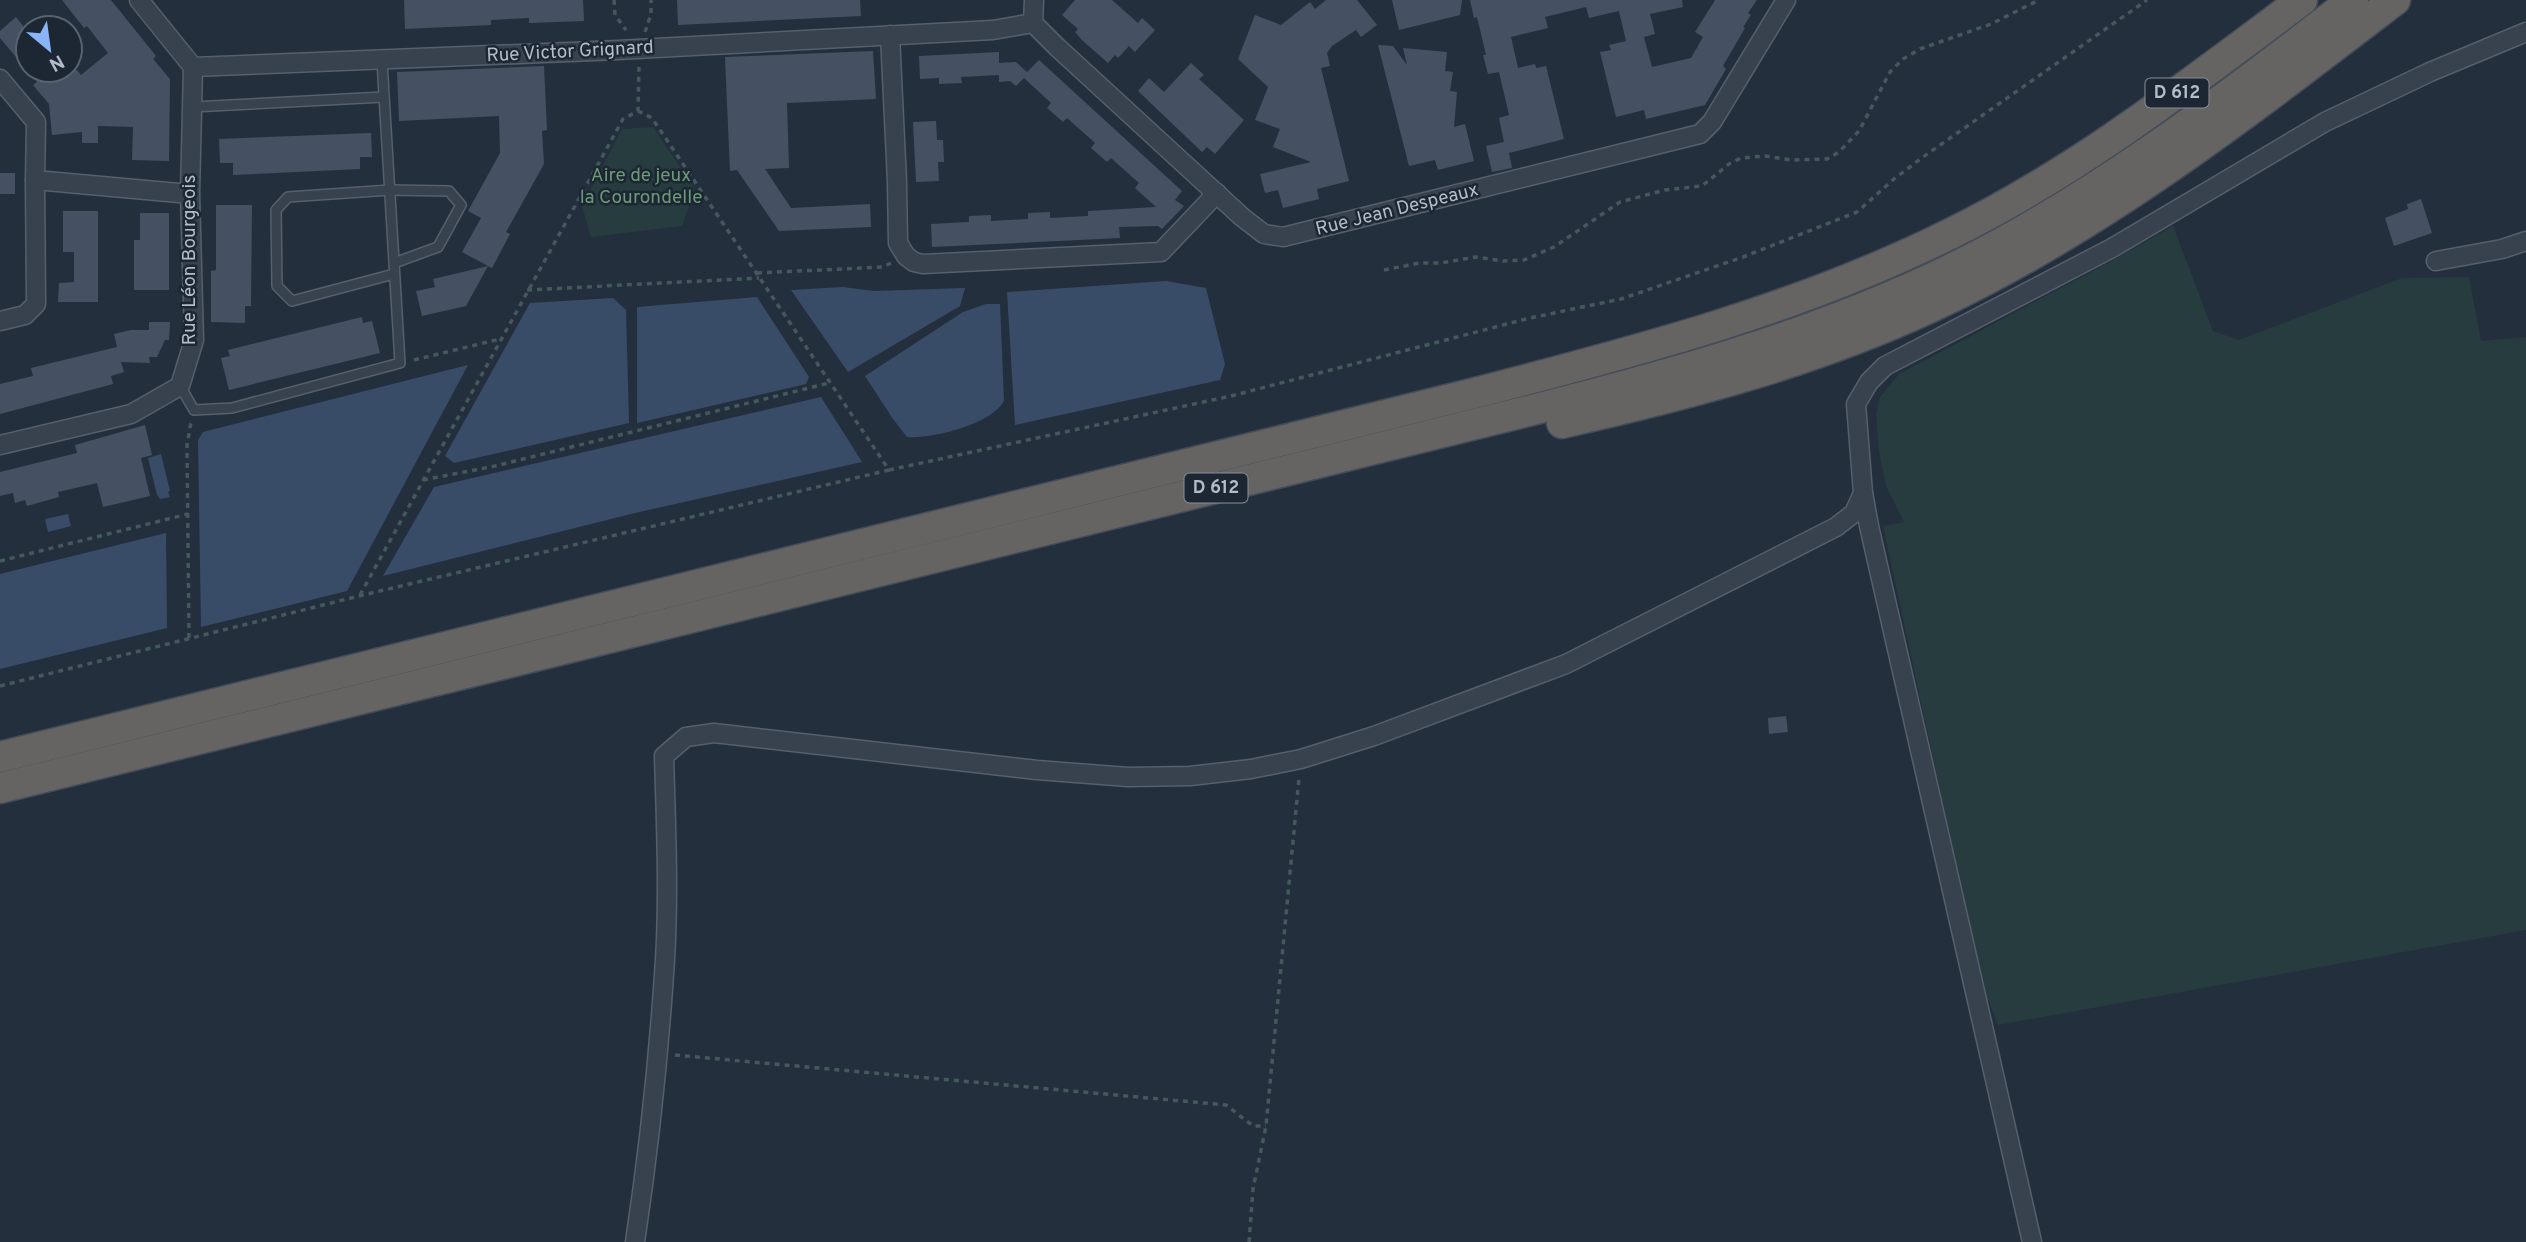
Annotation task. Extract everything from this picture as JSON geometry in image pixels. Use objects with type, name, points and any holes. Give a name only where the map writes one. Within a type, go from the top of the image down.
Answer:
[{"type":"highway","points":[[2075,163],[2276,0]]},
{"type":"highway","name":"D 612","points":[[0,757],[1451,399],[1653,347],[1801,299],[1961,229],[2075,163],[2161,105],[2302,0]]},
{"type":"highway","name":"D 612","points":[[0,788],[1650,380],[1766,344],[1876,303],[1965,261],[2084,193],[2213,105],[2353,0]]},
{"type":"highway","points":[[1307,465],[1389,460],[1629,408],[1716,386],[1780,366],[1929,308],[2095,218],[2277,90],[2395,0]]},
{"type":"street","points":[[139,0],[193,67]]},
{"type":"street","points":[[1033,23],[1034,0]]},
{"type":"street","name":"Rue Jean Despeaux","points":[[1033,23],[1264,234],[1283,237],[1700,134],[1712,122],[1786,0]]},
{"type":"street","name":"Rue Victor Grignard","points":[[193,67],[639,49],[993,30],[1033,23]]},
{"type":"street","points":[[2032,1242],[1863,493],[1856,404],[1869,382],[1885,366],[2112,248],[2325,122],[2430,72],[2526,32]]},
{"type":"street","points":[[890,35],[898,182],[898,243],[906,256],[914,262],[923,264],[1161,252],[1217,193]]},
{"type":"street","name":"Rue Léon Bourgeois","points":[[180,386],[194,340],[190,194],[193,67]]},
{"type":"street","points":[[0,79],[36,122],[36,304],[25,315],[0,321]]},
{"type":"street","points":[[35,180],[190,194]]},
{"type":"street","points":[[2436,261],[2526,242]]},
{"type":"street","points":[[0,445],[131,414],[180,386]]},
{"type":"street","points":[[635,1242],[646,1167],[665,959],[667,854],[664,756],[686,737],[714,733],[1037,770],[1128,777],[1190,776],[1251,769],[1301,759],[1374,736],[1566,664],[1836,527],[1854,513],[1863,493]]},
{"type":"lane","points":[[180,386],[194,410],[232,408],[400,363],[382,61]]},
{"type":"lane","points":[[192,107],[384,97]]},
{"type":"lane","points":[[394,263],[438,247],[461,205],[450,191],[390,190],[288,197],[276,209],[277,286],[292,301],[394,274]]},
{"type":"path","points":[[614,0],[615,15],[639,49]]},
{"type":"path","points":[[638,111],[639,49],[651,14],[651,0]]},
{"type":"path","points":[[1384,270],[1476,257],[1503,261],[1524,260],[1553,247],[1620,202],[1665,190],[1702,186],[1729,164],[1741,158],[1765,156],[1791,160],[1827,159],[1839,152],[1859,131],[1891,72],[1903,59],[1920,49],[1991,24],[2039,0]]},
{"type":"path","points":[[0,686],[359,596],[889,470],[1231,396],[1530,318],[1620,299],[1743,257],[1857,212],[1894,178],[2147,0]]},
{"type":"path","points":[[638,111],[652,118],[889,470]]},
{"type":"path","points":[[359,596],[623,119],[638,111]]},
{"type":"path","points":[[527,290],[883,267],[906,256]]},
{"type":"path","points":[[400,363],[500,339]]},
{"type":"path","points":[[423,480],[495,466],[830,383]]},
{"type":"path","points":[[189,639],[187,445],[194,410]]},
{"type":"path","points":[[0,561],[188,514]]},
{"type":"path","points":[[1249,1242],[1253,1189],[1266,1126],[1301,759]]},
{"type":"path","points":[[655,1065],[671,1055],[1226,1105],[1253,1126],[1266,1126]]},
{"type":"green space","name":"Aire de jeux la Courondelle","points":[[653,127],[695,189],[682,226],[591,237],[582,206],[622,129]]},
{"type":"green space","points":[[2173,226],[2213,331],[2239,340],[2402,278],[2469,277],[2481,341],[2526,337],[2526,930],[1998,1025],[1981,981],[1883,526],[1904,522],[1886,486],[1879,452],[1876,414],[1880,397],[1899,374]]},
{"type":"water","points":[[1166,281],[1206,288],[1225,364],[1220,380],[1015,425],[1007,292]]},
{"type":"water","points":[[843,287],[874,291],[965,288],[960,306],[848,372],[791,290]]},
{"type":"water","points":[[757,297],[809,377],[806,384],[637,423],[637,307]]},
{"type":"water","points":[[613,298],[626,310],[629,423],[454,463],[445,456],[530,303]]},
{"type":"water","points":[[986,304],[1000,304],[1004,401],[987,417],[975,423],[946,433],[907,437],[865,376],[963,312]]},
{"type":"water","points":[[468,365],[347,591],[201,627],[198,440],[203,432]]},
{"type":"water","points":[[821,397],[862,462],[635,513],[383,576],[434,487]]},
{"type":"water","points":[[161,454],[170,497],[160,499],[148,458]]},
{"type":"water","points":[[68,514],[71,526],[48,532],[45,519]]},
{"type":"water","points":[[166,533],[167,628],[0,669],[0,574]]},
{"type":"building","points":[[62,0],[111,0],[156,56],[153,59],[170,79],[169,161],[132,160],[133,127],[98,126],[98,143],[82,143],[82,132],[52,135],[49,104],[33,85],[84,84],[84,73],[108,53],[87,26],[84,28],[84,14],[73,14]]},
{"type":"building","points":[[404,0],[583,0],[584,21],[529,23],[529,18],[491,20],[491,25],[405,29]]},
{"type":"building","points":[[677,0],[860,0],[861,16],[678,25]]},
{"type":"building","points":[[1075,0],[1112,0],[1138,23],[1142,18],[1155,30],[1135,52],[1129,46],[1118,58],[1115,55],[1108,63],[1082,40],[1075,32],[1078,29],[1062,15]]},
{"type":"building","points":[[1326,0],[1357,0],[1377,25],[1361,37],[1356,30],[1332,46],[1327,53],[1330,66],[1321,68],[1349,181],[1317,189],[1319,199],[1283,208],[1278,190],[1265,193],[1260,174],[1311,162],[1273,147],[1280,129],[1255,120],[1268,87],[1238,59],[1255,15],[1281,25],[1310,2],[1315,9]]},
{"type":"building","points":[[1392,0],[1462,0],[1460,15],[1399,30]]},
{"type":"building","points":[[1470,0],[1682,0],[1683,7],[1650,14],[1655,34],[1644,37],[1652,67],[1691,58],[1703,37],[1695,32],[1715,0],[1757,0],[1748,13],[1751,15],[1743,27],[1745,28],[1723,66],[1726,69],[1705,105],[1646,119],[1644,110],[1616,117],[1600,52],[1611,50],[1609,45],[1626,41],[1619,11],[1589,18],[1586,7],[1545,17],[1548,28],[1511,37],[1518,68],[1535,64],[1536,68],[1546,66],[1564,139],[1509,153],[1512,168],[1492,172],[1486,146],[1504,142],[1499,118],[1509,115],[1499,72],[1488,74],[1477,17],[1474,18]]},
{"type":"building","points":[[14,19],[14,55],[0,38],[0,31]]},
{"type":"building","points":[[1378,45],[1393,46],[1407,65],[1403,48],[1447,52],[1445,71],[1453,72],[1450,91],[1457,92],[1454,127],[1465,124],[1474,161],[1438,170],[1435,160],[1409,166]]},
{"type":"building","points":[[873,51],[876,99],[787,103],[789,168],[765,169],[791,208],[870,204],[871,227],[779,231],[737,170],[730,171],[725,57]]},
{"type":"building","points":[[999,52],[999,63],[1016,62],[1027,72],[1039,60],[1182,191],[1175,200],[1184,206],[1162,229],[1158,226],[1119,227],[1120,238],[932,247],[931,224],[969,222],[969,216],[991,215],[991,221],[1028,219],[1028,213],[1050,212],[1050,218],[1088,216],[1088,211],[1156,207],[1135,188],[1139,183],[1111,158],[1107,162],[1091,148],[1095,143],[1067,118],[1063,122],[1047,108],[1051,103],[1024,78],[1016,86],[1010,81],[999,82],[999,75],[961,77],[962,83],[939,84],[939,78],[920,79],[919,56]]},
{"type":"building","points":[[1191,63],[1204,75],[1199,79],[1244,120],[1215,154],[1207,147],[1202,152],[1138,91],[1149,78],[1164,92]]},
{"type":"building","points":[[544,66],[547,130],[542,131],[544,164],[506,232],[510,234],[492,268],[462,252],[481,218],[468,211],[500,153],[499,116],[399,121],[397,72]]},
{"type":"building","points":[[936,121],[937,140],[943,140],[944,162],[938,162],[939,181],[916,182],[913,122]]},
{"type":"building","points":[[371,133],[372,157],[360,157],[360,169],[233,175],[233,163],[220,163],[219,139]]},
{"type":"building","points":[[0,173],[15,173],[15,194],[0,194]]},
{"type":"building","points":[[2421,199],[2432,233],[2394,246],[2385,218],[2408,209],[2407,204]]},
{"type":"building","points":[[216,205],[252,205],[251,306],[245,306],[245,323],[211,322],[211,271],[216,270]]},
{"type":"building","points":[[63,211],[98,211],[98,302],[58,302],[59,283],[74,282],[74,252],[63,252]]},
{"type":"building","points":[[140,213],[169,213],[169,290],[134,290],[134,240],[140,240]]},
{"type":"building","points":[[488,266],[466,306],[422,316],[416,291],[435,287],[433,279]]},
{"type":"building","points":[[362,317],[363,323],[372,321],[380,353],[229,390],[221,358],[230,356],[228,350]]},
{"type":"building","points":[[149,322],[170,322],[169,340],[165,340],[157,357],[149,357],[150,363],[121,362],[124,372],[111,376],[113,384],[0,414],[0,384],[33,376],[31,368],[117,347],[114,334],[149,330]]},
{"type":"building","points":[[145,425],[152,455],[141,458],[150,496],[103,507],[97,483],[58,492],[59,497],[27,506],[25,500],[15,503],[13,493],[0,496],[0,472],[77,453],[75,445]]},
{"type":"building","points":[[1786,716],[1788,732],[1769,734],[1768,718]]}]
